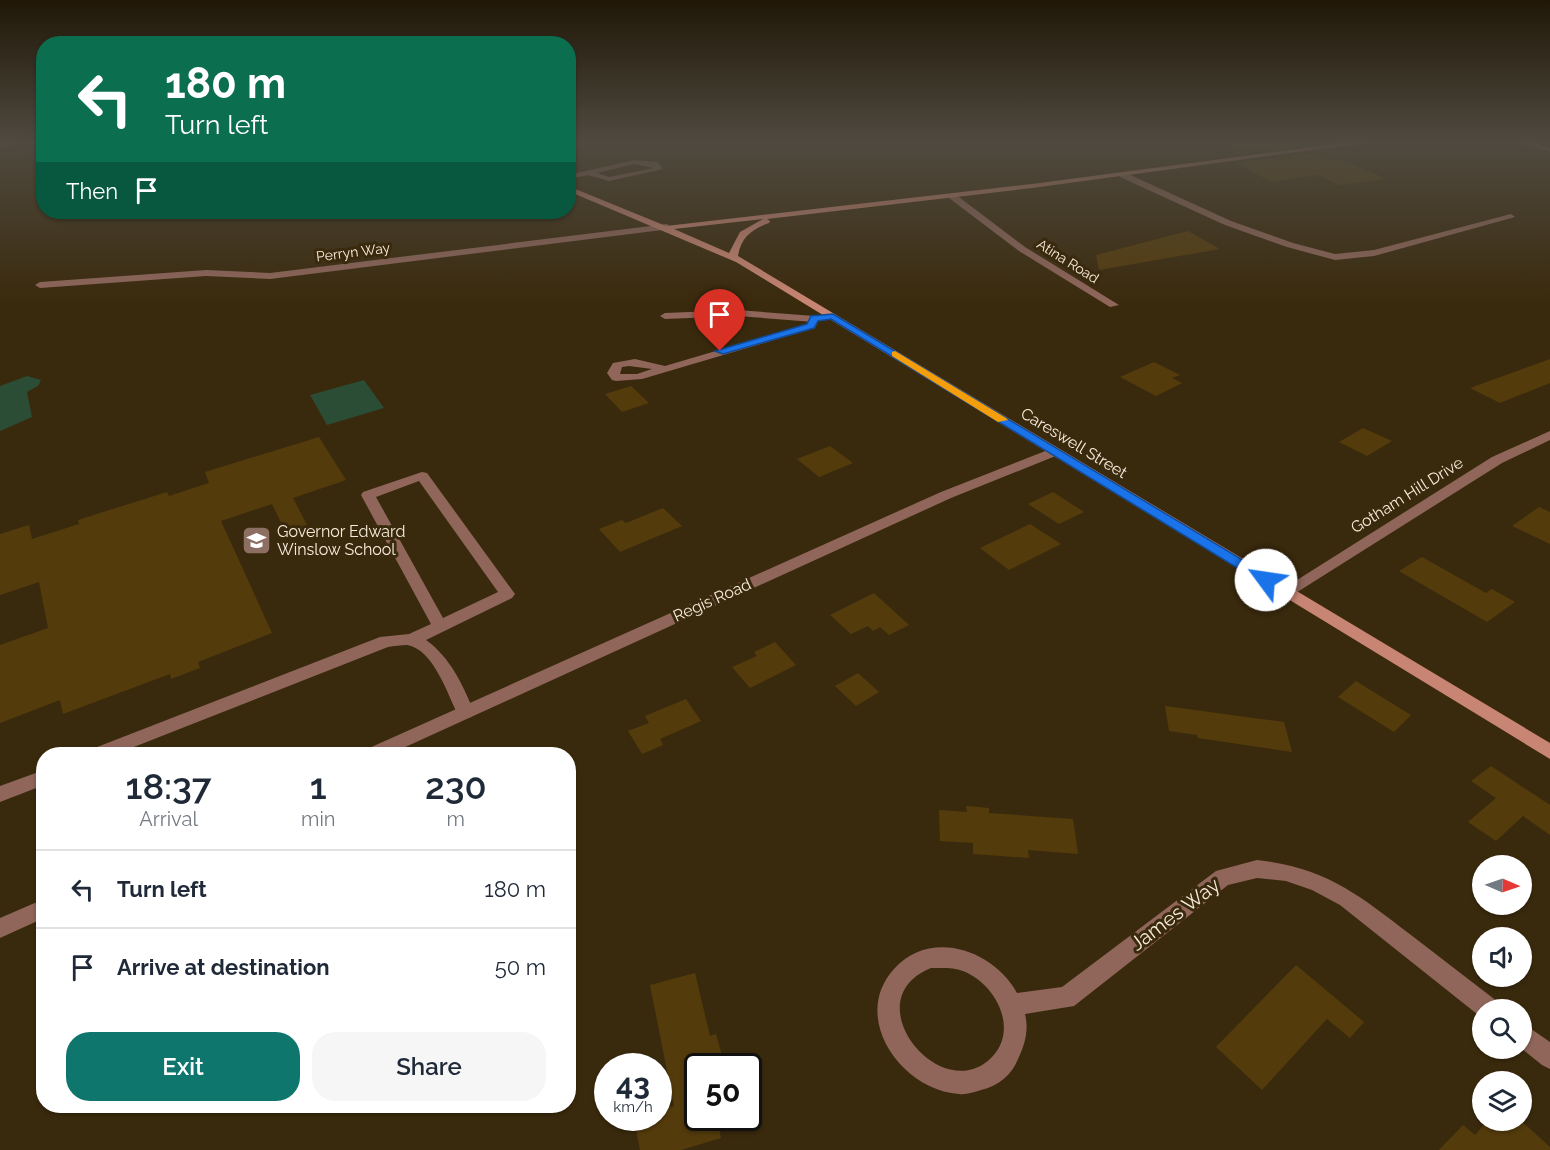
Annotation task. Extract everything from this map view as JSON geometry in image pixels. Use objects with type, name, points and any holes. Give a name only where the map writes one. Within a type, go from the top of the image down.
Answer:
[{"type":"street","name":"Careswell Street","points":[[585,195],[667,227],[733,257],[1550,752]]},
{"type":"street","points":[[667,227],[963,195]]},
{"type":"street","points":[[1166,195],[1228,223],[1300,248],[1335,257],[1374,253],[1511,217]]},
{"type":"street","name":"Atina Road","points":[[952,196],[1022,249],[1114,305]]},
{"type":"street","points":[[733,257],[734,245],[745,232],[757,224],[792,214]]},
{"type":"street","name":"Perryn Way","points":[[40,285],[206,273],[270,276],[667,227]]},
{"type":"street","points":[[665,316],[738,313],[814,318],[833,316]]},
{"type":"street","points":[[664,369],[811,326],[814,318]]},
{"type":"street","name":"Gotham Hill Drive","points":[[1286,592],[1497,460],[1550,435]]},
{"type":"street","name":"Regis Road","points":[[389,747],[946,495],[1053,452]]},
{"type":"street","points":[[116,747],[386,641],[411,640],[440,627],[507,594],[422,476],[368,495],[440,627]]},
{"type":"street","points":[[411,640],[428,650],[447,674],[465,712]]},
{"type":"street","points":[[0,795],[36,780]]},
{"type":"street","name":"James Way","points":[[1011,1005],[1066,998],[1223,877],[1257,869],[1296,876],[1318,883],[1347,898],[1476,999]]},
{"type":"street","points":[[0,928],[36,912]]},
{"type":"street","points":[[931,958],[955,958],[978,966],[998,983],[1011,1005],[1016,1029],[1010,1053],[995,1072],[973,1082],[948,1082],[923,1072],[903,1053],[891,1030],[889,1005],[896,983],[911,967],[931,958]]},
{"type":"street","points":[[1532,1043],[1550,1057]]},
{"type":"green space","points":[[27,376],[41,380],[38,386],[27,392],[32,417],[0,431],[0,386]]},
{"type":"green space","points":[[364,380],[384,408],[327,425],[310,395]]},
{"type":"building","points":[[1188,231],[1220,249],[1099,270],[1096,255]]},
{"type":"building","points":[[1550,359],[1550,383],[1500,403],[1470,388]]},
{"type":"building","points":[[1154,362],[1180,375],[1172,378],[1182,383],[1156,396],[1120,377]]},
{"type":"building","points":[[631,386],[649,403],[622,412],[605,394]]},
{"type":"building","points":[[1363,428],[1392,441],[1367,456],[1339,442]]},
{"type":"building","points":[[319,437],[346,480],[293,498],[308,527],[287,535],[272,504],[221,521],[272,633],[198,662],[200,668],[171,679],[170,674],[63,714],[60,700],[0,723],[0,645],[48,628],[39,582],[0,595],[0,534],[29,525],[32,539],[79,524],[78,520],[167,492],[169,496],[209,483],[205,472]]},
{"type":"building","points":[[830,446],[853,463],[819,477],[797,459]]},
{"type":"building","points":[[1053,492],[1084,512],[1059,524],[1028,504]]},
{"type":"building","points":[[1539,507],[1550,512],[1550,544],[1512,526]]},
{"type":"building","points":[[663,508],[682,526],[620,552],[599,529],[622,520],[626,523]]},
{"type":"building","points":[[1030,524],[1061,544],[1009,570],[980,548]]},
{"type":"building","points":[[1422,557],[1486,593],[1492,589],[1515,602],[1487,622],[1399,571]]},
{"type":"building","points":[[874,593],[909,625],[889,635],[880,627],[873,631],[868,626],[851,634],[830,615]]},
{"type":"building","points":[[775,642],[796,665],[750,688],[732,667],[757,656],[754,652]]},
{"type":"building","points":[[858,673],[879,692],[856,706],[835,686]]},
{"type":"building","points":[[1356,681],[1411,715],[1394,732],[1338,697]]},
{"type":"building","points":[[686,699],[701,721],[660,739],[663,745],[642,754],[628,731],[649,723],[645,716]]},
{"type":"building","points":[[1165,706],[1284,722],[1292,752],[1198,738],[1197,735],[1169,731]]},
{"type":"building","points":[[1491,766],[1550,805],[1550,835],[1523,816],[1496,841],[1468,822],[1496,798],[1471,781]]},
{"type":"building","points":[[966,806],[989,808],[989,813],[1073,819],[1078,854],[1028,850],[1029,858],[973,854],[973,843],[940,841],[939,810],[967,812]]},
{"type":"building","points":[[1296,965],[1364,1022],[1350,1038],[1327,1019],[1262,1090],[1216,1047]]},
{"type":"building","points":[[695,973],[710,1036],[716,1034],[721,1053],[684,1053],[684,1131],[720,1131],[721,1138],[681,1150],[640,1150],[636,1131],[672,1131],[672,1107],[674,1106],[672,1053],[663,1053],[650,985]]},
{"type":"building","points":[[1463,1125],[1475,1135],[1478,1131],[1532,1131],[1550,1147],[1550,1150],[1439,1150]]},
{"type":"slow traffic","points":[[895,354],[1002,420]]},
{"type":"place","name":"Governor Edward Winslow School","points":[[256,540]]},
{"type":"route","points":[[720,351],[811,326],[814,318],[833,316],[1266,580]]}]
